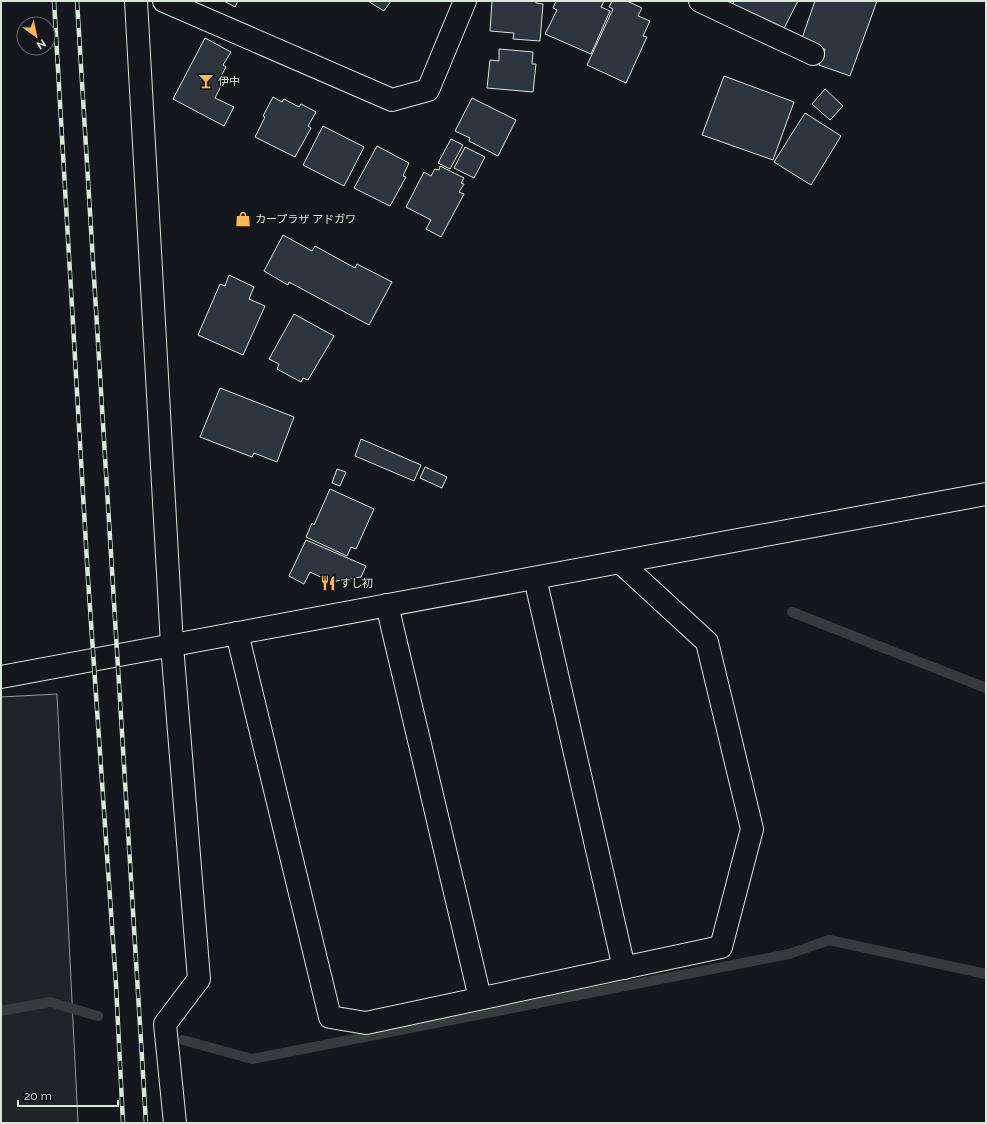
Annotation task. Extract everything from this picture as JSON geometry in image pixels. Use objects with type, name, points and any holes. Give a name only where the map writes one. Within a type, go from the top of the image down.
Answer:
[{"type":"street","points":[[136,1],[172,645],[199,979],[165,1024],[175,1123]]},
{"type":"street","points":[[164,1],[392,100],[428,90],[465,1]]},
{"type":"street","points":[[700,1],[813,54]]},
{"type":"street","points":[[1,677],[986,494]]},
{"type":"street","points":[[237,633],[330,1017],[366,1023],[721,947],[752,829],[708,642],[620,562]]},
{"type":"street","points":[[535,578],[624,968]]},
{"type":"street","points":[[387,605],[480,998]]},
{"type":"shaded area","points":[[57,694],[78,1123],[1,1123],[1,697]]},
{"type":"building","points":[[224,1],[238,1],[235,7]]},
{"type":"building","points":[[368,1],[391,1],[384,11]]},
{"type":"building","points":[[492,1],[536,1],[536,3],[543,4],[540,41],[513,39],[514,33],[490,31]]},
{"type":"building","points":[[556,1],[604,1],[601,7],[610,11],[591,54],[545,34],[557,10],[553,8]]},
{"type":"building","points":[[612,1],[627,1],[642,8],[638,16],[650,21],[643,36],[647,37],[626,83],[587,65],[613,9],[609,7]]},
{"type":"building","points":[[734,1],[798,1],[779,38],[729,12]]},
{"type":"building","points":[[815,1],[877,1],[850,76],[819,65],[825,49],[801,41]]},
{"type":"building","points":[[205,38],[231,52],[223,65],[226,67],[219,80],[223,82],[215,98],[234,107],[224,126],[173,99]]},
{"type":"building","points":[[499,49],[533,52],[532,64],[536,64],[533,92],[487,88],[490,60],[499,61]]},
{"type":"building","points":[[724,76],[794,102],[773,160],[702,135]]},
{"type":"building","points":[[825,89],[843,106],[830,120],[812,104]]},
{"type":"building","points":[[273,97],[282,102],[284,99],[299,107],[301,104],[316,112],[308,126],[311,128],[295,157],[255,137],[265,117],[263,116]]},
{"type":"building","points":[[472,98],[516,120],[498,156],[469,141],[470,138],[455,131]]},
{"type":"building","points":[[805,113],[841,136],[811,185],[774,162]]},
{"type":"building","points":[[323,126],[364,147],[344,186],[303,165]]},
{"type":"building","points":[[451,139],[463,145],[450,169],[438,163]]},
{"type":"building","points":[[377,146],[409,163],[403,176],[406,177],[390,206],[354,188]]},
{"type":"building","points":[[465,147],[485,157],[474,178],[454,168]]},
{"type":"building","points":[[440,166],[464,178],[461,183],[464,184],[459,192],[464,194],[441,237],[426,229],[431,220],[406,207],[424,172],[431,176],[435,169],[439,170]]},
{"type":"building","points":[[283,235],[312,251],[315,246],[355,268],[357,264],[392,282],[369,325],[289,282],[288,285],[264,271]]},
{"type":"building","points":[[229,275],[254,287],[249,299],[265,306],[243,355],[198,335],[220,284],[225,286]]},
{"type":"building","points":[[294,314],[334,336],[308,380],[303,378],[301,382],[277,369],[279,364],[269,359]]},
{"type":"building","points":[[220,388],[294,417],[277,462],[254,453],[252,457],[200,437]]},
{"type":"building","points":[[361,439],[421,465],[414,481],[355,456]]},
{"type":"building","points":[[425,467],[447,477],[442,488],[420,478]]},
{"type":"building","points":[[337,469],[346,472],[340,486],[332,483]]},
{"type":"building","points":[[330,489],[374,509],[356,549],[351,547],[347,556],[306,537],[312,523],[314,525]]},
{"type":"building","points":[[306,540],[366,566],[361,577],[331,582],[310,572],[304,584],[289,576]]},
{"type":"waterway","points":[[792,612],[986,688]]},
{"type":"waterway","points":[[183,1040],[252,1059],[789,954],[829,940],[986,974]]},
{"type":"waterway","points":[[1,1011],[50,1002],[98,1016]]},
{"type":"railway","points":[[54,1],[88,579],[116,985],[123,1123]]},
{"type":"railway","points":[[77,1],[146,1123]]},
{"type":"place","name":"伊中","points":[[206,81]]},
{"type":"place","name":"カープラザ アドガワ","points":[[243,219]]},
{"type":"place","name":"すし初","points":[[328,583]]}]
